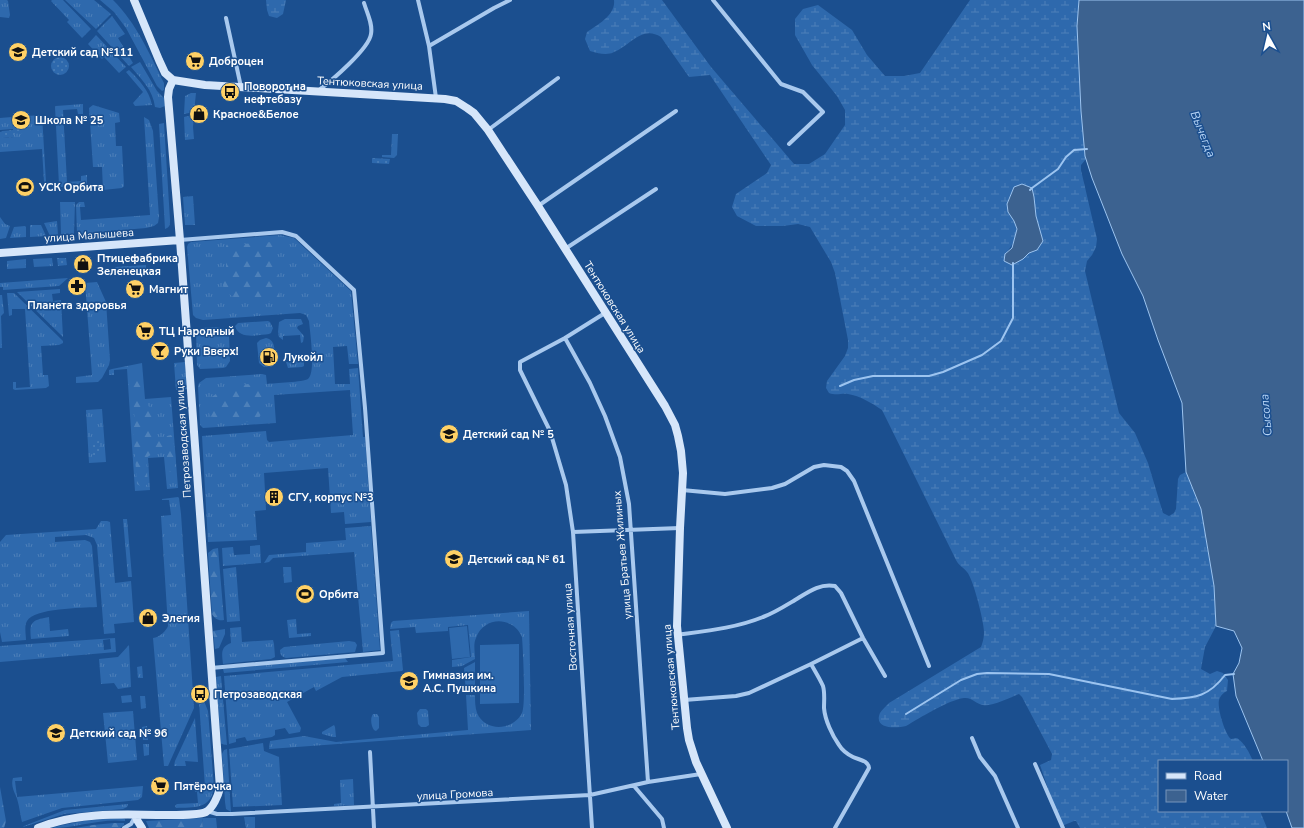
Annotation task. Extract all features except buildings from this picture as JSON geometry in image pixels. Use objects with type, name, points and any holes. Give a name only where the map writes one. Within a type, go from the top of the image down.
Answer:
[{"type":"street","points":[[134,0],[165,73],[172,80]]},
{"type":"street","points":[[418,0],[429,46],[436,98]]},
{"type":"street","points":[[429,46],[510,0]]},
{"type":"street","points":[[713,0],[781,84],[803,92],[823,112],[789,144]]},
{"type":"street","points":[[317,92],[347,66],[369,41],[371,27],[364,3]]},
{"type":"street","points":[[226,18],[241,87]]},
{"type":"street","points":[[488,130],[558,78]]},
{"type":"street","name":"Тентюковская улица","points":[[172,80],[204,85],[450,100],[474,113],[488,130],[565,248],[665,406],[675,425],[682,461],[677,635],[683,700],[689,740],[702,774],[727,828]]},
{"type":"street","name":"Петрозаводская улица","points":[[172,80],[168,97],[180,240],[220,788],[216,800],[207,811]]},
{"type":"street","points":[[538,206],[676,111]]},
{"type":"street","points":[[565,248],[656,189]]},
{"type":"street","points":[[180,240],[282,232],[296,236],[354,290],[365,408],[383,653],[211,668]]},
{"type":"street","name":"улица Малышева","points":[[0,253],[180,240]]},
{"type":"street","points":[[565,338],[605,312]]},
{"type":"street","name":"Восточная улица","points":[[565,338],[520,362],[520,370],[550,431],[566,485],[573,532],[592,828]]},
{"type":"street","name":"улица Братьев Жилиных","points":[[565,338],[590,383],[620,457],[629,504],[632,530],[648,782]]},
{"type":"street","points":[[682,490],[726,494],[772,488],[785,484],[814,467],[824,465],[841,467],[847,471],[854,481],[929,666]]},
{"type":"street","points":[[573,532],[680,528]]},
{"type":"street","points":[[677,635],[720,628],[762,617],[779,610],[816,588],[827,584],[835,586],[841,593],[863,638],[885,676]]},
{"type":"street","points":[[683,700],[736,696],[749,693],[863,638]]},
{"type":"street","points":[[811,664],[822,685],[825,714],[837,743],[843,750],[869,765],[869,768],[835,828]]},
{"type":"street","points":[[972,738],[980,757],[995,776],[1018,828]]},
{"type":"street","points":[[370,752],[374,828]]},
{"type":"street","points":[[1035,764],[1063,828]]},
{"type":"street","name":"улица Громова","points":[[207,811],[217,814],[590,795],[648,782],[702,774]]},
{"type":"street","points":[[634,786],[662,819],[664,828]]},
{"type":"street","points":[[38,828],[65,819],[105,815],[179,814],[207,811]]},
{"type":"street","points":[[124,828],[131,824],[136,814]]},
{"type":"street","points":[[136,814],[137,820],[142,828]]},
{"type":"green space","points":[[0,0],[8,1],[9,18],[0,17]]},
{"type":"green space","points":[[63,0],[91,29],[82,38],[67,22],[69,20],[51,1]]},
{"type":"green space","points":[[65,0],[94,0],[111,14],[96,29]]},
{"type":"green space","points":[[100,0],[113,0],[129,19],[142,39],[164,83],[164,90],[162,91],[157,86],[126,28],[114,12]]},
{"type":"green space","points":[[266,0],[286,0],[283,14],[277,18],[269,16]]},
{"type":"green space","points":[[614,0],[662,0],[711,67],[794,164],[809,164],[825,154],[845,125],[845,110],[837,96],[812,65],[795,35],[795,19],[803,9],[818,5],[852,30],[867,55],[885,76],[904,76],[920,73],[970,0],[1079,0],[1077,26],[1081,111],[1086,159],[1081,165],[1081,170],[1097,239],[1096,247],[1087,261],[1085,271],[1119,413],[1135,433],[1148,463],[1163,513],[1169,516],[1174,513],[1176,509],[1178,479],[1180,475],[1186,472],[1201,509],[1214,586],[1216,626],[1205,647],[1201,669],[1210,674],[1217,671],[1223,673],[1228,680],[1227,691],[1222,694],[1219,700],[1219,709],[1222,721],[1226,732],[1231,739],[1237,738],[1248,751],[1252,760],[1158,760],[1158,812],[1260,812],[1267,828],[1080,828],[1076,821],[1062,826],[1060,824],[1040,765],[1051,760],[1052,754],[1019,694],[987,705],[967,698],[957,699],[906,726],[887,727],[880,722],[880,713],[889,703],[981,647],[984,636],[984,627],[972,582],[967,572],[958,564],[882,410],[857,396],[829,393],[826,388],[827,381],[845,356],[848,348],[848,340],[835,273],[831,262],[810,227],[798,224],[783,226],[756,226],[737,216],[732,207],[736,194],[767,173],[771,165],[710,75],[689,77],[661,37],[648,33],[637,37],[620,49],[608,54],[590,51],[585,39],[587,32],[605,19],[612,10]],"holes":[[[1014,187],[1034,197],[1036,216],[1043,241],[1037,250],[1029,253],[1023,259],[1005,254],[1011,246],[1016,233],[1015,224],[1007,209],[1008,201]]]},
{"type":"green space","points":[[112,16],[125,34],[118,38],[133,63],[129,66],[97,31]]},
{"type":"green space","points":[[96,35],[126,67],[119,73],[104,57],[102,59],[88,44]]},
{"type":"green space","points":[[60,57],[66,60],[69,66],[66,72],[60,75],[54,72],[51,66],[54,60]]},
{"type":"green space","points":[[140,62],[157,91],[164,98],[165,106],[160,108],[155,107],[149,90],[131,67]]},
{"type":"green space","points":[[129,70],[146,90],[152,105],[135,106],[133,103],[143,92],[126,72]]},
{"type":"green space","points":[[191,93],[196,93],[194,112],[184,114],[185,96]]},
{"type":"green space","points":[[83,104],[83,114],[78,114],[77,109],[63,110],[67,182],[81,181],[81,176],[87,175],[87,185],[61,187],[59,185],[55,107]]},
{"type":"green space","points":[[93,105],[119,113],[120,122],[115,123],[116,146],[122,146],[124,186],[122,188],[103,190],[102,167],[93,167],[89,108]]},
{"type":"green space","points":[[42,115],[46,182],[44,182],[42,149],[0,152],[0,132],[3,131],[3,138],[14,137],[13,134],[23,126],[13,127],[13,117]]},
{"type":"green space","points":[[194,115],[194,139],[185,140],[184,117]]},
{"type":"green space","points":[[12,117],[13,129],[0,130],[0,118]]},
{"type":"green space","points":[[144,117],[149,120],[153,131],[159,217],[158,223],[154,226],[146,228],[77,234],[76,205],[79,202],[84,202],[85,207],[80,207],[81,220],[150,215]]},
{"type":"green space","points":[[164,123],[170,220],[169,226],[165,229],[159,124]]},
{"type":"green space","points":[[23,126],[23,133],[14,134],[14,137],[3,138],[2,131],[13,130],[13,127]]},
{"type":"green space","points":[[392,134],[398,134],[397,155],[394,158],[382,157],[382,155],[391,155]]},
{"type":"green space","points":[[372,158],[390,159],[389,164],[372,163]]},
{"type":"green space","points":[[193,196],[195,225],[185,225],[183,197]]},
{"type":"green space","points":[[60,202],[75,202],[74,234],[61,234]]},
{"type":"green space","points":[[0,217],[5,224],[10,226],[6,238],[0,239]]},
{"type":"green space","points":[[57,221],[58,235],[50,236],[44,223]]},
{"type":"green space","points":[[30,225],[41,225],[46,236],[30,237]]},
{"type":"green space","points":[[25,226],[26,237],[10,238],[14,227]]},
{"type":"green space","points":[[280,235],[294,238],[351,291],[358,364],[349,364],[347,346],[333,347],[335,384],[350,384],[349,369],[358,368],[371,522],[345,524],[344,512],[331,513],[328,468],[264,473],[266,510],[255,511],[257,540],[208,542],[202,436],[266,431],[267,440],[269,442],[353,435],[350,390],[274,395],[276,423],[203,428],[200,425],[198,386],[199,383],[206,378],[262,374],[266,375],[267,384],[305,380],[308,379],[310,375],[312,369],[311,343],[309,321],[306,315],[300,313],[203,320],[196,318],[193,315],[187,247],[188,244],[191,242]]},
{"type":"green space","points":[[272,242],[275,247],[280,301],[279,304],[276,305],[263,298],[236,298],[227,293],[223,284],[226,272],[226,246],[228,243],[243,244]]},
{"type":"green space","points":[[52,258],[53,266],[34,267],[33,259]]},
{"type":"green space","points":[[57,258],[66,258],[67,265],[58,266]]},
{"type":"green space","points":[[26,259],[26,268],[7,269],[7,261]]},
{"type":"green space","points":[[146,265],[146,269],[115,271],[115,267]]},
{"type":"green space","points":[[68,278],[59,286],[3,290],[3,287],[0,287],[0,283]]},
{"type":"green space","points":[[97,282],[106,302],[110,360],[109,365],[98,382],[76,383],[76,377],[92,375],[85,283]]},
{"type":"green space","points":[[60,289],[60,293],[52,294],[53,301],[61,300],[63,337],[17,292]]},
{"type":"green space","points":[[7,293],[14,293],[63,341],[63,343],[59,345],[41,346],[43,375],[48,375],[49,386],[46,388],[13,389],[13,382],[16,382],[16,388],[30,387],[25,309],[12,309],[12,315],[9,316]]},
{"type":"green space","points":[[0,295],[2,295],[4,313],[1,316],[2,348],[0,348]]},
{"type":"green space","points":[[285,319],[301,319],[303,324],[297,328],[304,336],[303,342],[301,343],[300,335],[283,336],[283,340],[279,337],[279,322]]},
{"type":"green space","points":[[268,321],[273,328],[269,334],[249,336],[240,333],[235,326],[238,323]]},
{"type":"green space","points":[[217,327],[224,329],[229,336],[230,361],[226,367],[223,368],[200,369],[197,365],[196,331],[201,328]]},
{"type":"green space","points":[[266,338],[272,341],[274,347],[275,362],[271,367],[264,367],[259,363],[257,343]]},
{"type":"green space","points":[[302,360],[304,362],[304,366],[302,367],[288,368],[286,362],[301,361]]},
{"type":"green space","points":[[185,362],[187,389],[176,390],[174,363]]},
{"type":"green space","points":[[142,363],[145,399],[171,397],[178,488],[167,489],[164,457],[148,458],[150,490],[135,491],[127,369],[114,370],[114,375],[109,375],[109,370]]},
{"type":"green space","points":[[137,370],[141,373],[144,401],[152,410],[154,431],[159,438],[171,435],[173,438],[175,451],[175,464],[173,471],[170,472],[168,458],[164,453],[152,454],[146,458],[148,484],[142,487],[137,484],[133,429],[135,424],[131,373],[132,371]]},
{"type":"green space","points":[[242,384],[260,385],[265,392],[266,396],[263,412],[260,416],[253,421],[245,422],[238,419],[232,420],[214,418],[210,415],[207,409],[209,399],[224,388]]},
{"type":"green space","points":[[102,409],[106,462],[89,463],[86,410]]},
{"type":"green space","points":[[99,441],[100,456],[93,456],[92,442]]},
{"type":"green space","points":[[178,497],[181,514],[194,708],[168,766],[164,766],[153,638],[162,634],[168,626],[161,516],[171,515],[169,500],[162,499]]},
{"type":"green space","points":[[123,519],[127,519],[132,577],[128,577]]},
{"type":"green space","points":[[101,521],[110,522],[115,583],[131,581],[134,622],[114,624],[115,633],[104,634],[97,545],[94,538],[86,535],[55,537],[55,542],[85,540],[90,542],[92,546],[97,607],[70,608],[39,613],[31,617],[26,623],[26,640],[2,642],[0,632],[0,542],[6,535],[96,529]]},
{"type":"green space","points":[[371,526],[380,650],[363,652],[354,552],[273,558],[269,562],[264,563],[269,555],[306,552],[306,543],[346,540],[345,528]]},
{"type":"green space","points":[[260,545],[261,563],[223,566],[222,548],[233,547],[234,555],[250,554],[250,546]]},
{"type":"green space","points":[[218,548],[224,620],[217,619],[212,614],[208,553],[213,549]]},
{"type":"green space","points":[[236,567],[240,621],[227,622],[223,569]]},
{"type":"green space","points":[[283,567],[291,567],[292,582],[284,583]]},
{"type":"green space","points":[[529,611],[531,730],[269,749],[270,741],[304,736],[336,742],[468,730],[466,695],[475,695],[475,706],[477,713],[486,724],[499,727],[512,723],[518,719],[522,713],[524,688],[522,637],[518,630],[512,625],[499,621],[492,622],[485,626],[475,640],[475,659],[462,666],[452,667],[452,660],[471,657],[468,625],[448,627],[448,631],[416,633],[415,627],[390,629],[393,621]]},
{"type":"green space","points":[[49,617],[50,631],[68,629],[69,636],[31,639],[31,625],[39,619]]},
{"type":"green space","points":[[296,619],[297,634],[311,633],[311,636],[289,638],[287,620]]},
{"type":"green space","points":[[467,626],[470,657],[452,659],[449,628]]},
{"type":"green space","points":[[241,627],[242,642],[273,640],[275,657],[271,659],[223,664],[222,651],[231,643],[230,628]]},
{"type":"green space","points":[[225,629],[225,634],[219,648],[215,649],[213,631]]},
{"type":"green space","points":[[399,630],[402,671],[342,677],[316,691],[314,687],[287,702],[301,728],[300,732],[289,734],[285,728],[275,730],[275,735],[272,737],[247,741],[245,737],[236,739],[236,742],[229,744],[224,676],[393,661],[390,631]]},
{"type":"green space","points":[[115,638],[116,652],[0,662],[0,646]],"holes":[[[110,639],[111,649],[104,650],[103,640]]]},
{"type":"green space","points":[[349,641],[355,642],[357,645],[355,652],[286,658],[282,656],[280,652],[280,650],[284,647]]},
{"type":"green space","points":[[519,644],[519,703],[480,704],[480,645]]},
{"type":"green space","points":[[129,645],[131,687],[118,689],[114,683],[101,684],[99,659],[118,657]]},
{"type":"green space","points":[[345,658],[348,662],[224,673],[223,669]]},
{"type":"green space","points":[[475,662],[475,693],[466,693],[464,668]]},
{"type":"green space","points":[[142,666],[143,678],[138,678],[137,667]]},
{"type":"green space","points":[[221,676],[227,745],[221,743],[216,677]]},
{"type":"green space","points":[[131,695],[132,702],[122,703],[121,696]]},
{"type":"green space","points":[[140,696],[145,696],[146,708],[141,709]]},
{"type":"green space","points":[[204,701],[208,711],[214,787],[209,800],[201,806],[176,808],[175,806],[177,804],[198,803],[195,788],[205,787],[199,702]]},
{"type":"green space","points":[[420,709],[426,709],[428,711],[429,725],[426,727],[421,727],[418,724],[417,713]]},
{"type":"green space","points":[[133,711],[137,760],[108,763],[103,713]]},
{"type":"green space","points":[[373,714],[377,714],[379,717],[379,728],[376,731],[374,730],[372,724],[371,718]]},
{"type":"green space","points":[[195,718],[198,762],[185,761],[186,766],[174,766],[175,761]]},
{"type":"green space","points":[[334,725],[336,737],[322,734],[322,732]]},
{"type":"green space","points":[[147,726],[148,740],[143,740],[142,727]]},
{"type":"green space","points":[[263,743],[264,751],[279,757],[282,805],[233,807],[229,749]]},
{"type":"green space","points":[[143,744],[149,744],[149,755],[144,756]]},
{"type":"green space","points":[[227,749],[231,812],[226,809],[225,802],[222,754],[224,750]]},
{"type":"green space","points":[[22,777],[22,781],[15,781],[17,797],[143,786],[142,797],[138,800],[62,808],[22,822],[12,782],[13,778]]},
{"type":"green space","points":[[353,779],[354,805],[334,806],[334,804],[341,803],[340,780]]},
{"type":"green space","points":[[0,787],[6,821],[4,828],[0,828]]},
{"type":"green space","points":[[128,804],[127,807],[123,809],[64,814],[23,827],[65,810]]},
{"type":"green space","points":[[244,817],[255,817],[255,828],[246,828]]},
{"type":"green space","points":[[202,818],[216,818],[217,828],[203,828]]},
{"type":"green space","points":[[202,818],[203,828],[149,828],[146,821]]},
{"type":"green space","points":[[125,819],[125,821],[116,820],[52,828],[86,821]]},
{"type":"green space","points":[[124,823],[124,825],[120,828],[75,828],[93,825]]},
{"type":"water","points":[[1079,0],[1304,0],[1304,828],[1292,828],[1286,812],[1288,812],[1288,760],[1263,760],[1236,696],[1233,674],[1239,663],[1242,648],[1234,631],[1216,626],[1214,586],[1201,509],[1186,472],[1182,403],[1143,296],[1122,254],[1092,178],[1085,156],[1081,111],[1077,26]]},
{"type":"water","points":[[1022,184],[1032,188],[1036,216],[1043,241],[1037,250],[1029,253],[1023,259],[1012,265],[1004,261],[1005,254],[1012,248],[1017,229],[1008,212],[1007,204],[1014,187]]},
{"type":"waterway","points":[[1030,190],[1058,169],[1066,157],[1074,150],[1087,149]]},
{"type":"waterway","points":[[840,386],[854,380],[873,376],[929,376],[943,372],[982,355],[1001,341],[1013,318],[1013,263]]},
{"type":"waterway","points":[[906,714],[961,680],[977,674],[1049,674],[1172,699],[1195,697],[1208,692],[1225,675],[1234,674]]},
{"type":"place","name":"Детский сад №111","points":[[18,52]]},
{"type":"place","name":"Доброцен","points":[[195,61]]},
{"type":"place","name":"Поворот на нефтебазу","points":[[230,92]]},
{"type":"place","name":"Красное&Белое","points":[[199,114]]},
{"type":"place","name":"Школа № 25","points":[[21,120]]},
{"type":"place","name":"УСК Орбита","points":[[25,187]]},
{"type":"place","name":"Птицефабрика Зеленецкая","points":[[83,264]]},
{"type":"place","name":"Планета здоровья","points":[[77,286]]},
{"type":"place","name":"Магнит","points":[[135,289]]},
{"type":"place","name":"ТЦ Народный","points":[[145,331]]},
{"type":"place","name":"Руки Вверх!","points":[[160,351]]},
{"type":"place","name":"Лукойл","points":[[269,357]]},
{"type":"place","name":"Детский сад № 5","points":[[449,434]]},
{"type":"place","name":"СГУ, корпус №3","points":[[274,497]]},
{"type":"place","name":"Детский сад № 61","points":[[454,559]]},
{"type":"place","name":"Орбита","points":[[305,594]]},
{"type":"place","name":"Элегия","points":[[148,618]]},
{"type":"place","name":"Гимназия им. А.С. Пушкина","points":[[409,681]]},
{"type":"place","name":"Петрозаводская","points":[[200,694]]},
{"type":"place","name":"Детский сад № 96","points":[[56,733]]},
{"type":"place","name":"Пятёрочка","points":[[160,786]]},
{"type":"water label","name":"Вычегда","points":[[1203,134]]},
{"type":"water label","name":"Сысола","points":[[1266,415]]}]
